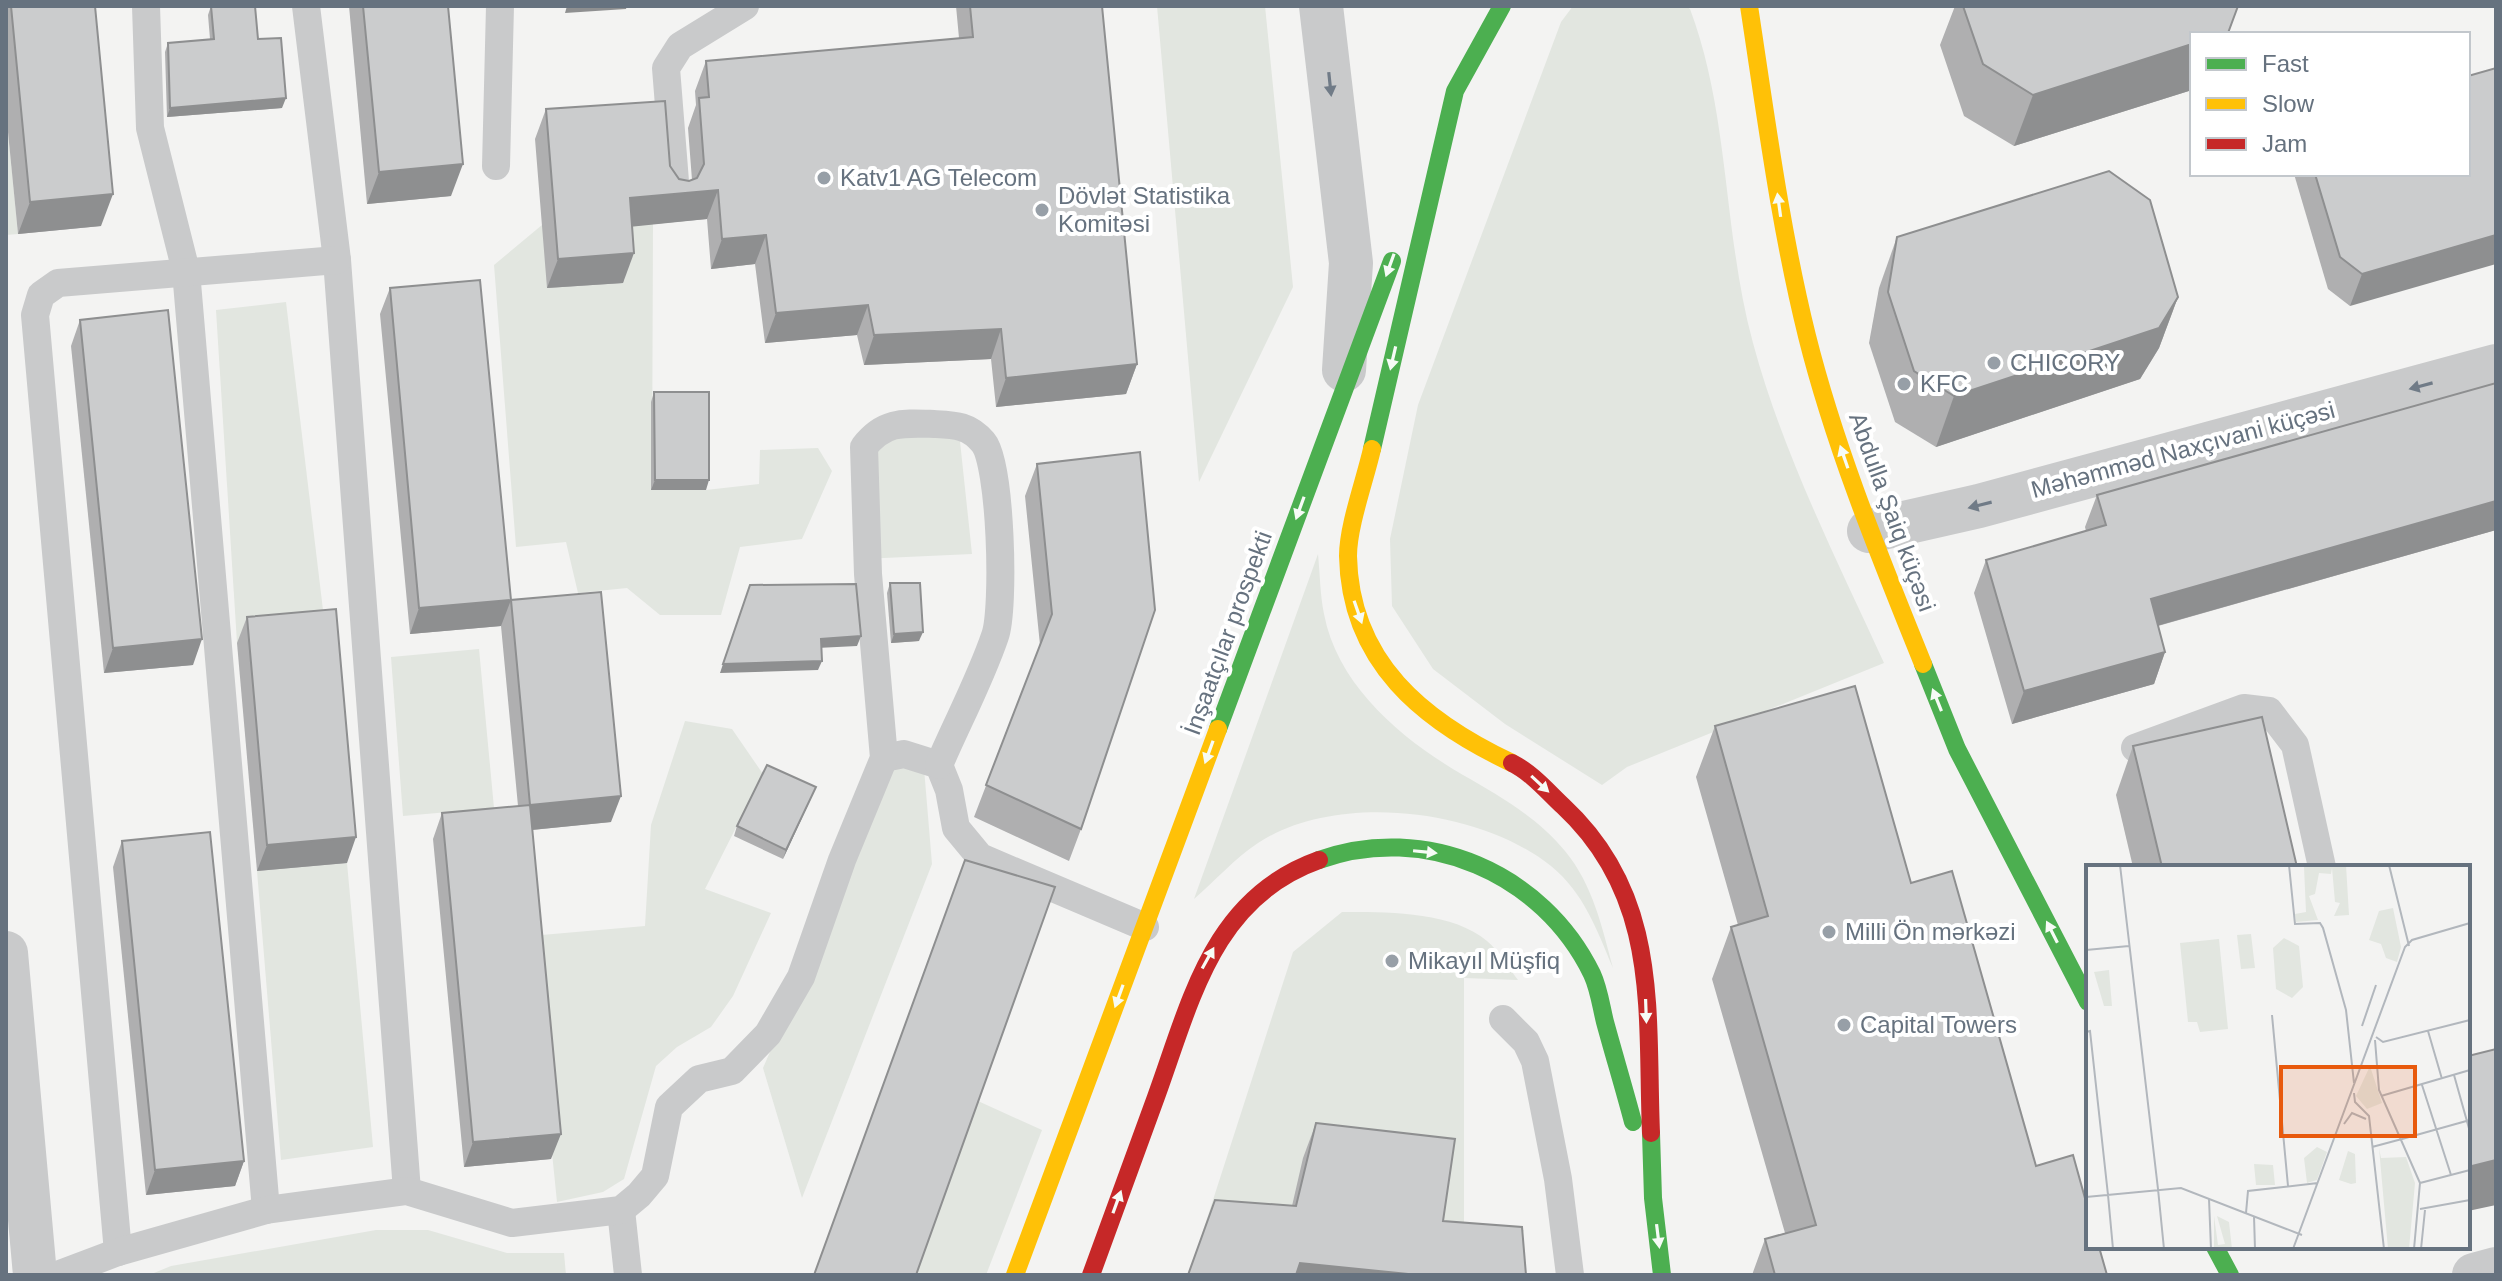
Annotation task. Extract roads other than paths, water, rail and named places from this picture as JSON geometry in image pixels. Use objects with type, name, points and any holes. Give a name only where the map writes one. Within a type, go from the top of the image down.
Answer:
[{"type":"main road","name":"İnşaatçılar prospekti","points":[[1015,1275],[1455,91],[1480,6]]},
{"type":"main road","points":[[1502,6],[1455,91],[1348,553],[1352,596],[1371,652],[1408,695],[1465,741],[1524,769],[1574,816],[1609,859],[1634,913],[1645,977],[1653,1198],[1662,1275]]},
{"type":"main road","points":[[1729,6],[1763,88]]},
{"type":"main road","name":"Abdulla Şaiq küçəsi","points":[[1749,6],[1781,220],[1808,339],[1869,531],[1957,749],[2086,998]]},
{"type":"main road","points":[[1091,1275],[1204,964],[1225,929],[1248,902],[1277,878],[1318,858],[1378,848],[1431,852],[1483,864],[1521,888],[1556,921],[1593,976],[1653,1198]]},
{"type":"main road","points":[[2216,1249],[2230,1275]]},
{"type":"street","points":[[1321,6],[1351,263],[1341,399]]},
{"type":"street","name":"Məhəmməd Naxçıvani küçəsi","points":[[1869,531],[1994,502],[2496,366]]},
{"type":"street","points":[[6,953],[35,1275]]},
{"type":"street","points":[[2474,1275],[2496,1269]]},
{"type":"lane","points":[[146,6],[150,128],[186,271],[266,1210]]},
{"type":"lane","points":[[306,6],[337,260],[407,1191]]},
{"type":"lane","points":[[496,166],[500,6]]},
{"type":"lane","points":[[676,194],[666,68],[680,46],[745,6]]},
{"type":"lane","points":[[118,1252],[35,315],[41,295],[58,283],[337,260]]},
{"type":"lane","points":[[57,1275],[118,1252],[266,1210],[407,1191],[512,1223],[621,1210],[655,1176],[669,1107],[699,1079],[732,1071],[768,1034],[801,977],[842,860],[884,758],[868,574],[864,447],[875,434],[893,422],[963,425],[985,443],[993,463],[1002,586],[996,633],[939,765],[949,790],[956,828],[980,857],[1145,927]]},
{"type":"lane","points":[[2135,748],[2244,708],[2269,711],[2295,745],[2322,865]]},
{"type":"lane","points":[[884,758],[904,754],[939,765]]},
{"type":"lane","points":[[1503,1019],[1526,1042],[1535,1061],[1558,1179],[1570,1275]]},
{"type":"lane","points":[[621,1210],[628,1275]]},
{"type":"place","name":"Katv1 AG Telecom","points":[[824,178]]},
{"type":"place","name":"Dövlət Statistika Komitəsi","points":[[1042,210]]},
{"type":"place","name":"CHICORY","points":[[1994,363]]},
{"type":"place","name":"KFC","points":[[1904,384]]},
{"type":"place","name":"Milli Ön mərkəzi","points":[[1829,932]]},
{"type":"place","name":"Mikayıl Müşfiq","points":[[1392,961]]},
{"type":"place","name":"Capital Towers","points":[[1844,1025]]}]
